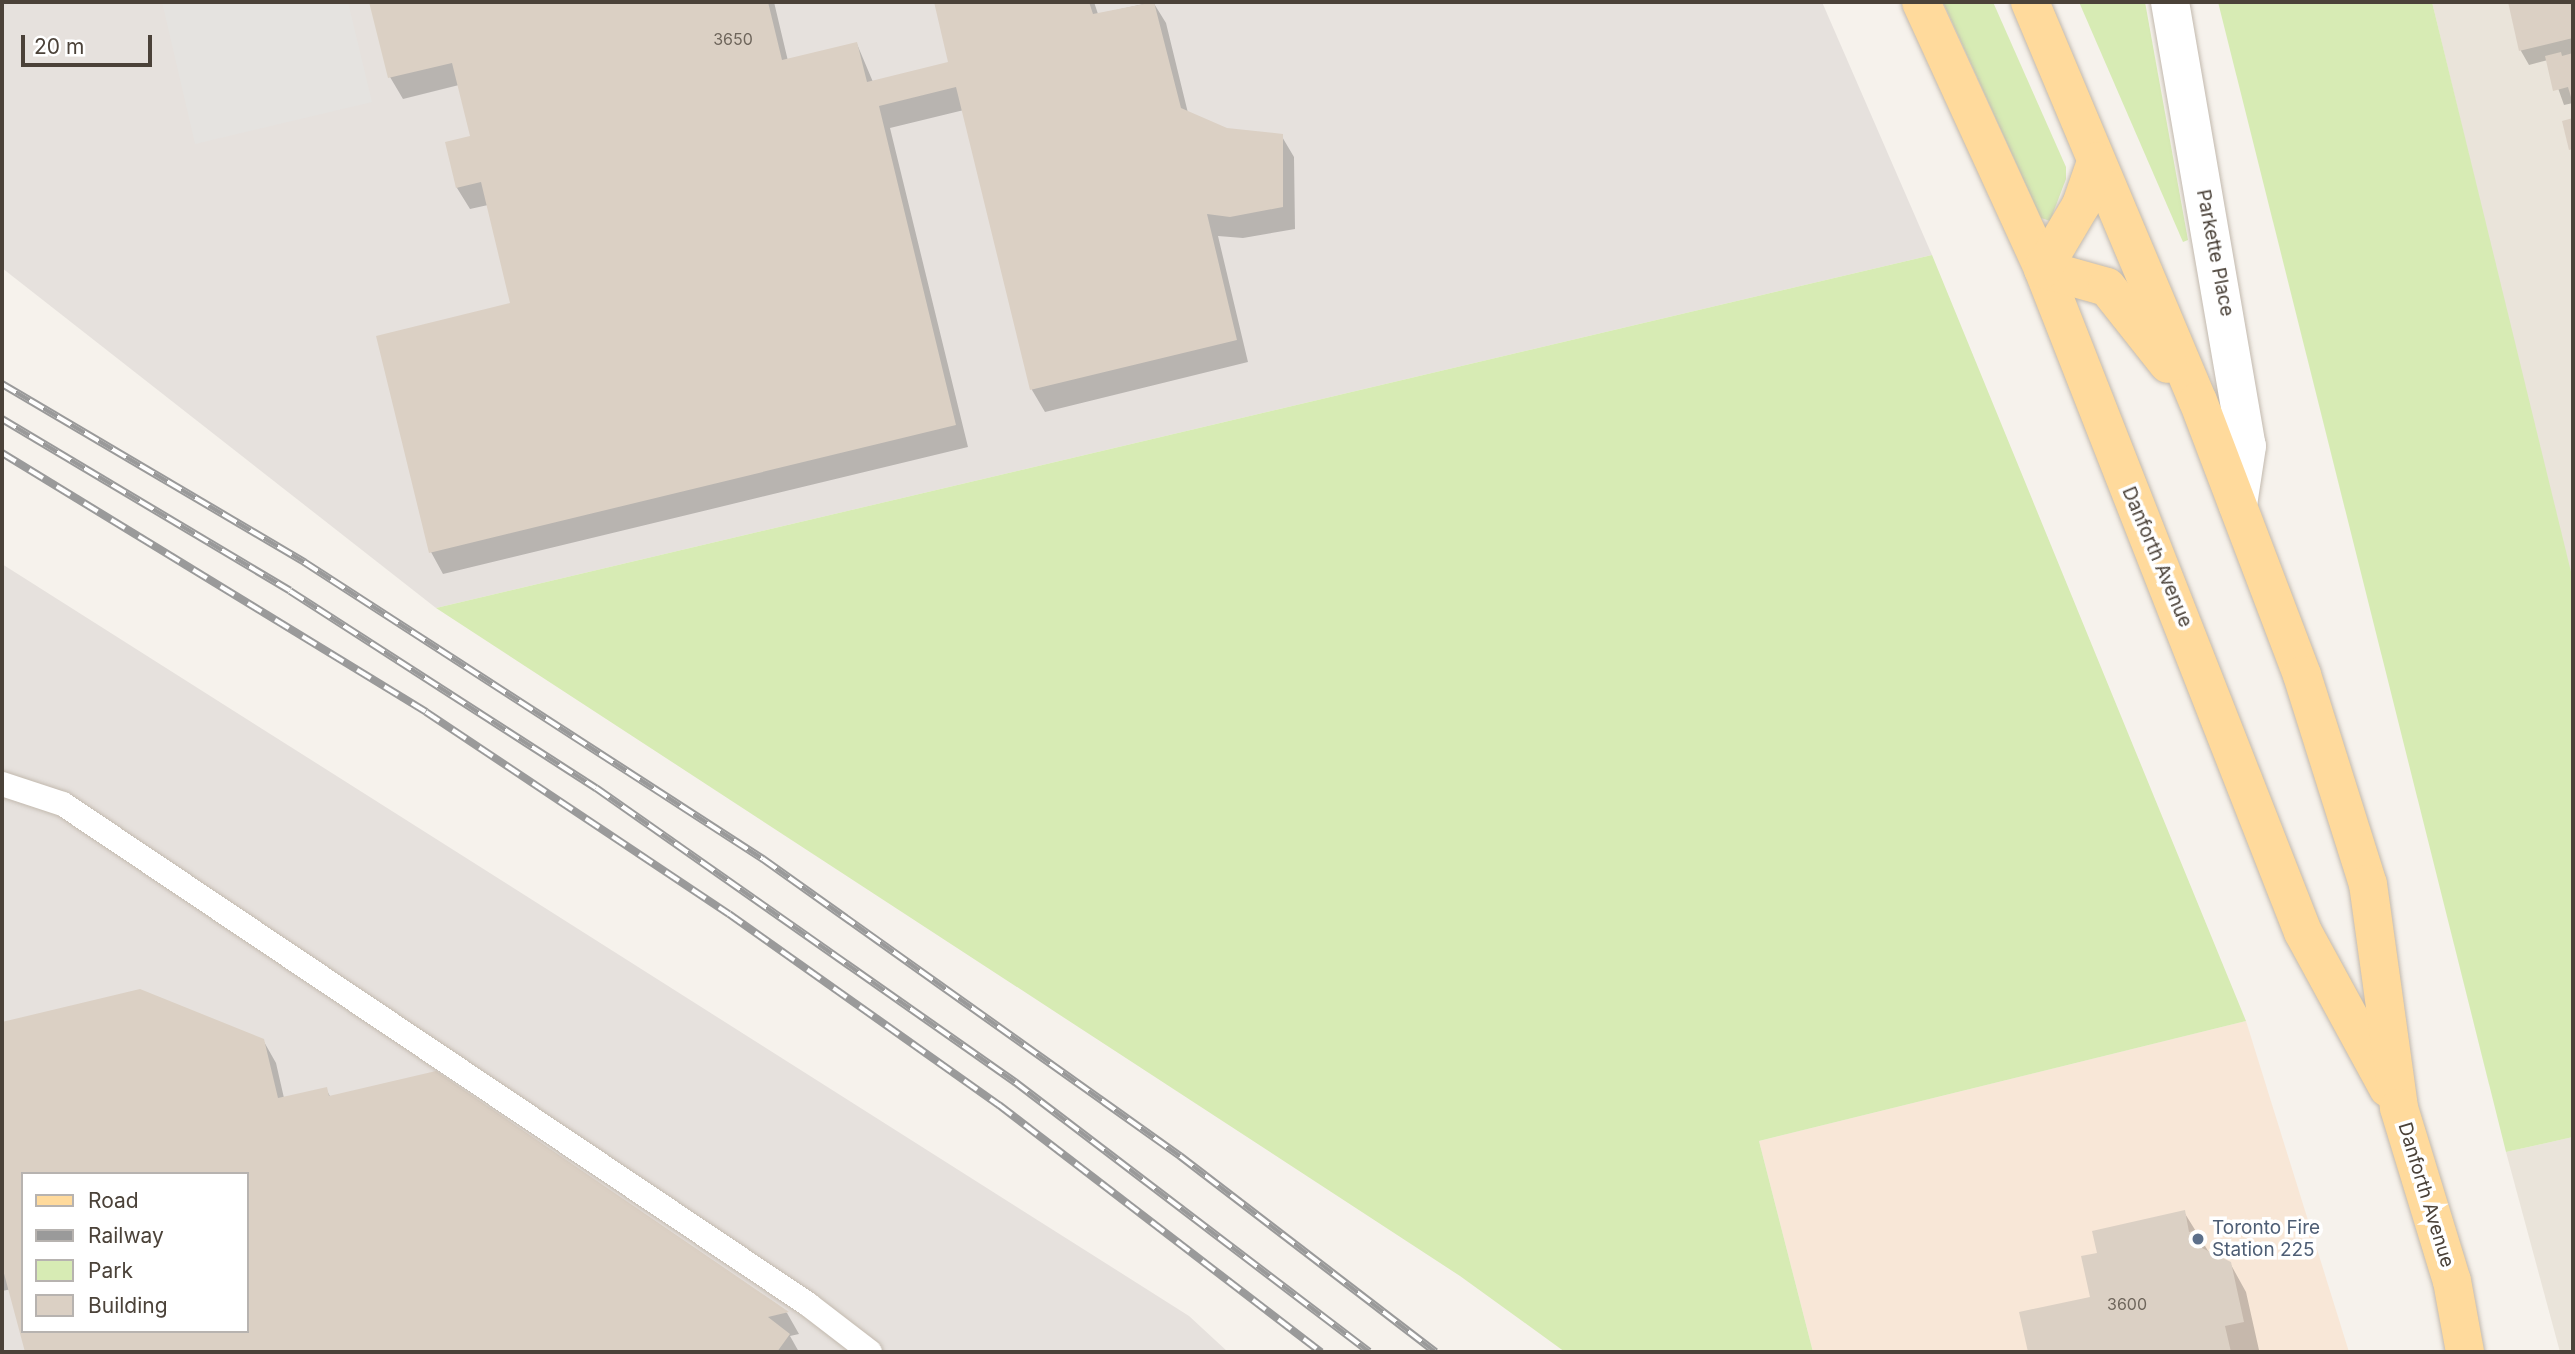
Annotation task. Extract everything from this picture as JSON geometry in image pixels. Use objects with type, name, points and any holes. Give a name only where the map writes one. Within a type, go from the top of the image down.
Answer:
[{"type":"main road","name":"Danforth Avenue","points":[[1921,2],[2043,269],[2303,932],[2399,1108]]},
{"type":"main road","name":"Danforth Avenue","points":[[2030,2],[2198,401],[2302,675],[2368,884],[2399,1108],[2452,1281],[2465,1352]]},
{"type":"main road","points":[[2096,162],[2081,205],[2043,269],[2107,287],[2198,401]]},
{"type":"main road","name":"Danforth Avenue","points":[[2452,1281],[2486,1352]]},
{"type":"street","name":"Parkette Place","points":[[2170,2],[2247,446],[2238,505]]},
{"type":"lane","points":[[2,783],[63,804],[809,1305],[870,1352]]},
{"type":"shaded area","points":[[2,2],[1822,2],[1932,255],[436,608],[2,268]]},
{"type":"shaded area","points":[[162,2],[348,2],[372,102],[195,144]]},
{"type":"shaded area","points":[[2432,2],[2573,2],[2573,580],[2563,547]]},
{"type":"shaded area","points":[[2,564],[1189,1316],[1228,1352],[2,1352]]},
{"type":"shaded area","points":[[2246,1021],[2349,1352],[1813,1352],[1759,1141]]},
{"type":"shaded area","points":[[2573,1137],[2573,1352],[2560,1352],[2506,1152]]},
{"type":"green space","points":[[1943,2],[1993,2],[2066,167],[2066,179],[2050,221],[2041,218]]},
{"type":"green space","points":[[2079,2],[2145,2],[2188,240],[2183,242]]},
{"type":"green space","points":[[2218,2],[2432,2],[2573,580],[2573,1137],[2506,1152]]},
{"type":"green space","points":[[1932,255],[2246,1021],[1759,1141],[1813,1352],[1565,1352],[1460,1276],[436,608]]},
{"type":"building","points":[[369,2],[768,2],[782,60],[857,42],[867,82],[948,62],[934,2],[1089,2],[1093,14],[1154,2],[1181,108],[1227,128],[1283,134],[1283,207],[1230,217],[1207,214],[1237,340],[1030,390],[956,87],[879,106],[956,425],[429,553],[376,336],[510,303],[481,182],[456,188],[445,142],[470,136],[452,63],[388,78]]},
{"type":"building","points":[[2508,2],[2573,2],[2573,38],[2519,51]]},
{"type":"building","points":[[2561,52],[2562,56],[2573,53],[2573,104],[2568,87],[2553,91],[2545,56]]},
{"type":"building","points":[[2573,118],[2573,149],[2569,150],[2562,121]]},
{"type":"building","points":[[140,989],[264,1039],[278,1098],[327,1087],[329,1096],[436,1071],[789,1312],[768,1317],[790,1334],[777,1352],[25,1352],[2,1266],[2,1022]]},
{"type":"building","points":[[2185,1210],[2189,1232],[2198,1230],[2202,1248],[2231,1262],[2244,1322],[2225,1326],[2231,1352],[2028,1352],[2019,1312],[2090,1297],[2081,1256],[2097,1253],[2092,1231]]},
{"type":"railway","points":[[2,384],[304,562],[763,859],[1180,1156],[1435,1352]]},
{"type":"railway","points":[[2,419],[290,591],[596,788],[1015,1082],[1369,1352]]},
{"type":"railway","points":[[2,453],[426,712],[729,914],[999,1105],[1321,1352]]},
{"type":"place","name":"Toronto Fire Station 225","points":[[2198,1239]]}]
